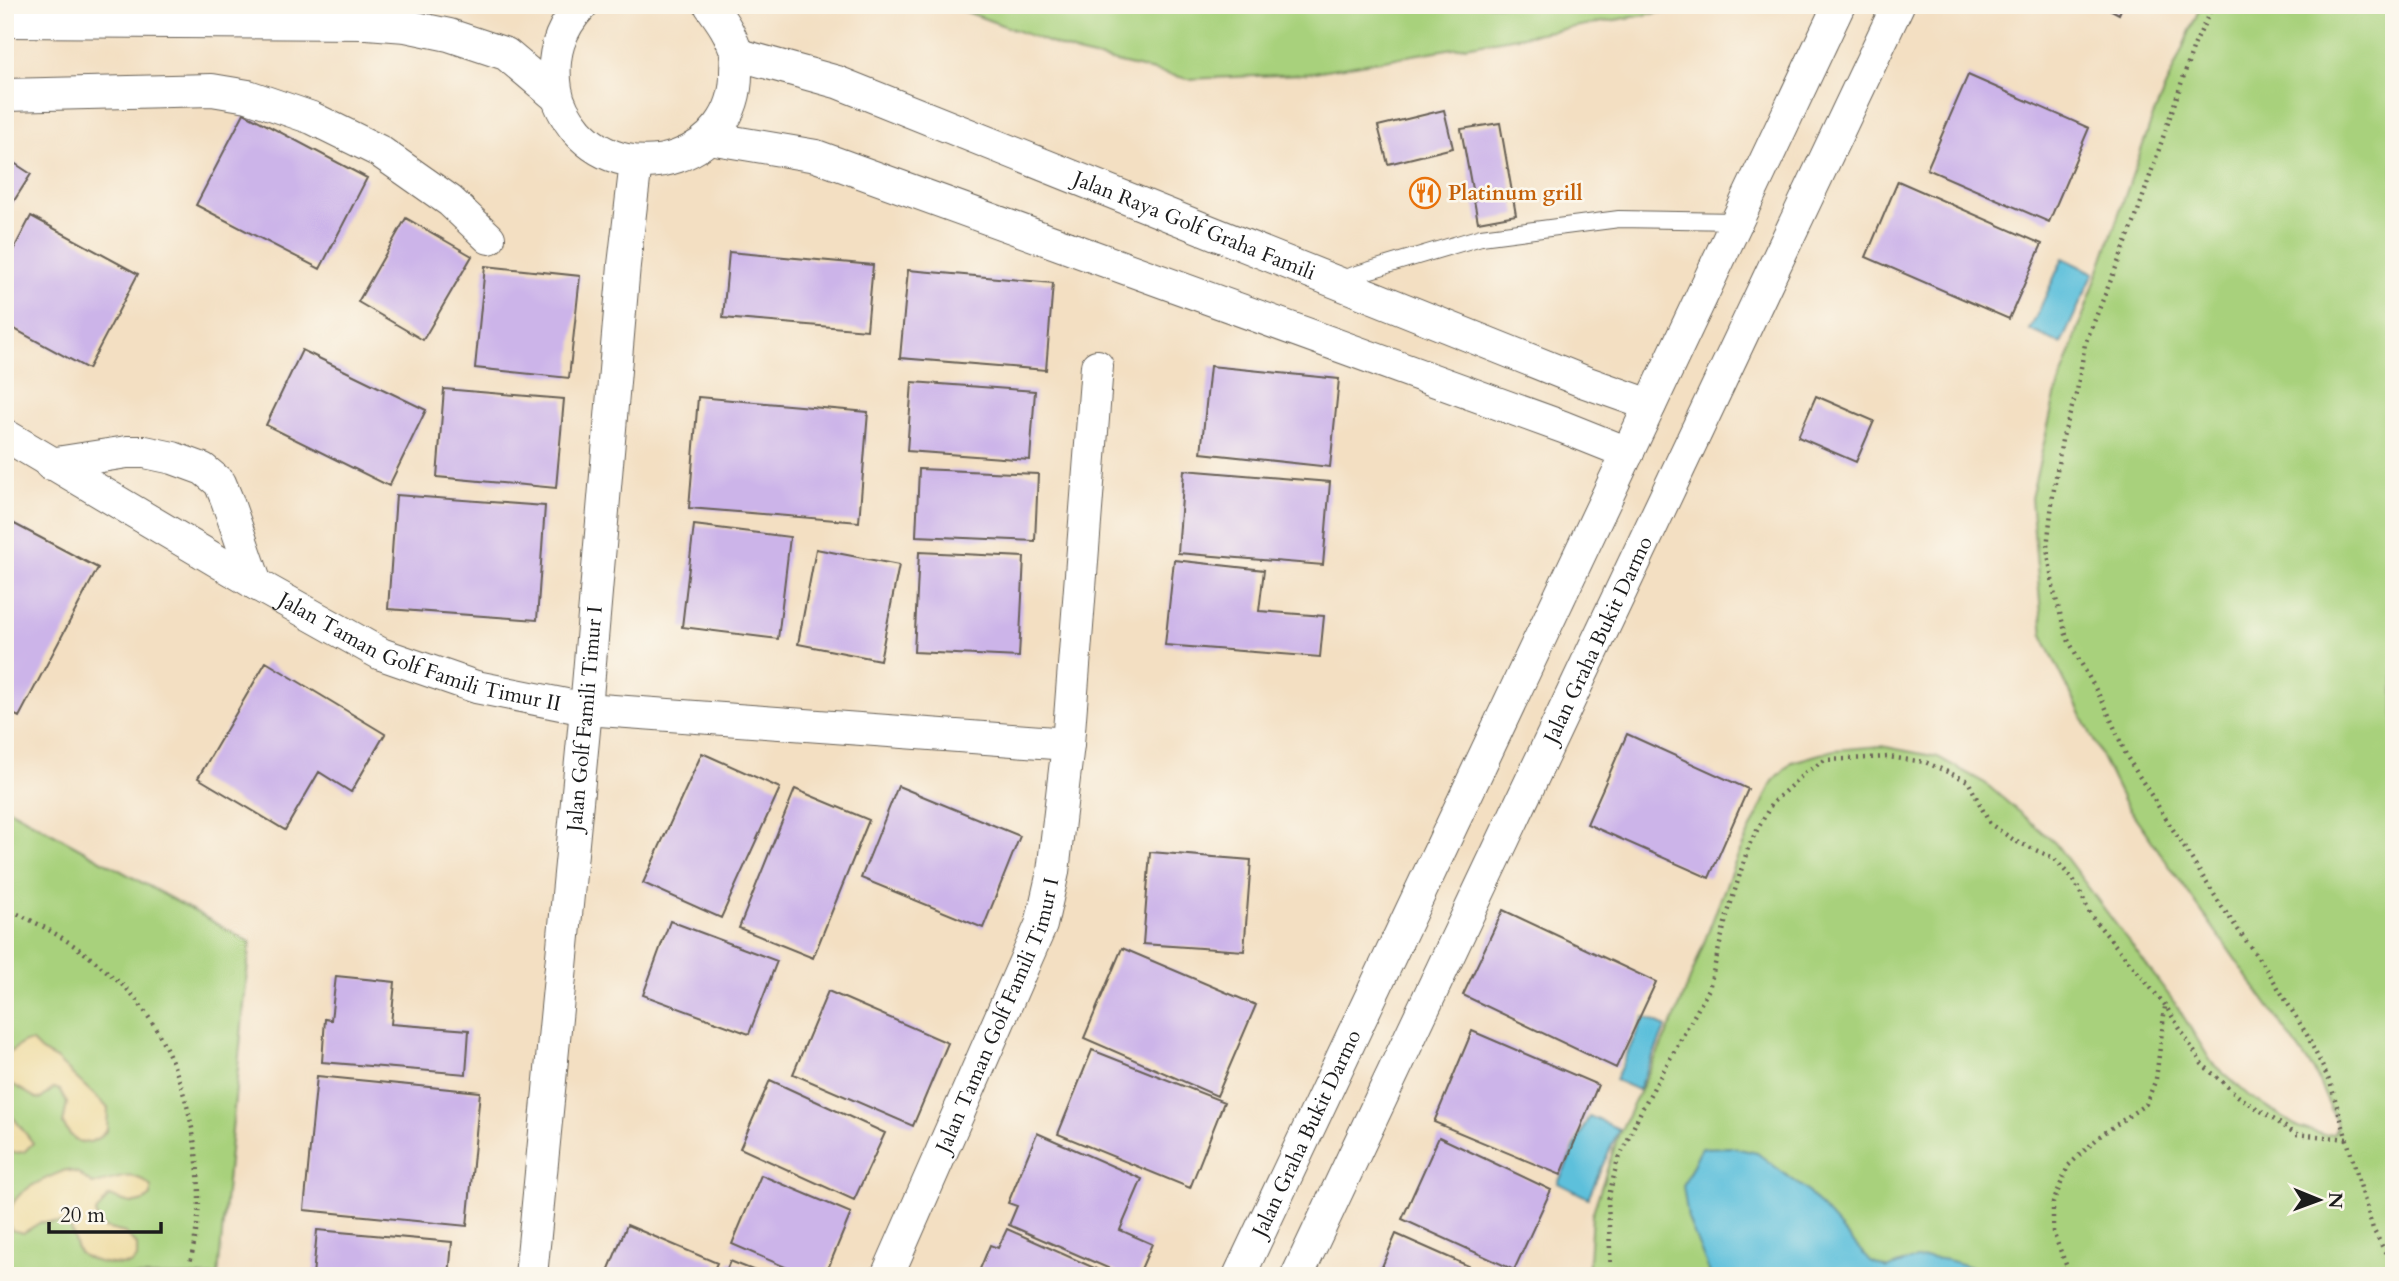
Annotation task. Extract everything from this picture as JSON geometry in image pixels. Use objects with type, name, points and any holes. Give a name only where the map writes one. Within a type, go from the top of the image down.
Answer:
[{"type":"street","points":[[582,5],[569,19],[558,43],[554,70],[557,97],[569,121],[586,142],[610,156],[636,162],[662,162],[687,153],[709,138],[725,117],[736,84],[736,54],[726,26],[710,5]]},
{"type":"street","name":"Jalan Graha Bukit Darmo","points":[[1239,1276],[1839,5]]},
{"type":"street","name":"Jalan Graha Bukit Darmo","points":[[1297,1276],[1898,5]]},
{"type":"street","points":[[5,21],[367,23],[406,26],[449,35],[506,54],[557,97]]},
{"type":"street","name":"Jalan Raya Golf Graha Famili","points":[[736,54],[837,82],[1585,382],[1650,405]]},
{"type":"street","points":[[5,95],[212,90],[248,96],[312,118],[379,151],[450,201],[489,238]]},
{"type":"street","points":[[709,138],[816,156],[1628,453]]},
{"type":"street","name":"Jalan Golf Famili Timur I","points":[[531,1276],[586,709],[624,265],[636,162]]},
{"type":"street","name":"Jalan Taman Golf Famili Timur I","points":[[887,1276],[1041,925],[1053,872],[1068,744],[1097,366]]},
{"type":"street","name":"Jalan Taman Golf Famili Timur II","points":[[5,435],[256,584],[381,654],[476,687],[586,709]]},
{"type":"street","name":"Jalan Taman Golf Famili Timur II","points":[[50,464],[127,452],[145,452],[173,458],[203,469],[220,483],[228,500],[256,584]]},
{"type":"street","points":[[586,709],[1068,744]]},
{"type":"lane","points":[[1333,281],[1481,237],[1619,219],[1737,221]]},
{"type":"path","points":[[2213,5],[2194,46],[2134,223],[2085,344],[2077,391],[2062,440],[2047,547],[2054,592],[2067,638],[2105,706],[2127,757],[2307,1035],[2330,1083],[2372,1229],[2394,1263]]},
{"type":"path","points":[[1611,1276],[1608,1200],[1617,1163],[1642,1109],[1709,989],[1726,919],[1749,845],[1772,803],[1806,772],[1825,760],[1888,757],[1925,762],[1968,781],[1990,824],[2017,842],[2054,858],[2076,883],[2091,916],[2165,1005],[2202,1064],[2238,1096],[2296,1133],[2347,1139]]},
{"type":"path","points":[[5,908],[66,938],[103,968],[135,998],[167,1048],[185,1097],[195,1135],[199,1199],[187,1276]]},
{"type":"path","points":[[2074,1276],[2067,1267],[2053,1232],[2053,1203],[2068,1166],[2100,1136],[2146,1104],[2156,1079],[2165,1005]]},
{"type":"green space","points":[[948,5],[1702,5],[1303,74],[1188,79],[1077,53]]},
{"type":"green space","points":[[2201,5],[2394,5],[2394,1276],[1588,1276],[1592,1215],[1618,1136],[1677,1013],[1733,867],[1773,781],[1792,762],[1834,750],[1881,746],[1938,757],[1985,783],[2055,843],[2177,1006],[2212,1063],[2248,1095],[2298,1127],[2324,1135],[2333,1134],[2336,1129],[2336,1121],[2314,1071],[2123,800],[2043,637],[2031,498],[2055,396],[2153,116]]},
{"type":"green space","points":[[5,807],[250,942],[218,1276],[5,1276]]},
{"type":"sand","points":[[24,1042],[32,1042],[41,1051],[56,1059],[108,1108],[107,1130],[101,1136],[89,1142],[78,1141],[73,1137],[63,1124],[67,1103],[60,1090],[54,1088],[41,1099],[5,1080],[5,1056]]},
{"type":"sand","points":[[5,1107],[33,1143],[24,1152],[12,1153],[5,1147]]},
{"type":"sand","points":[[66,1170],[78,1173],[92,1184],[131,1176],[151,1187],[151,1196],[141,1202],[131,1203],[109,1196],[96,1213],[105,1228],[125,1233],[137,1245],[137,1258],[131,1264],[109,1264],[86,1258],[77,1249],[66,1223],[41,1222],[23,1233],[11,1230],[11,1207],[17,1198],[34,1184]]},
{"type":"water","points":[[2063,258],[2094,273],[2061,344],[2030,330]]},
{"type":"water","points":[[1644,1017],[1666,1027],[1638,1090],[1615,1080]]},
{"type":"water","points":[[1589,1116],[1619,1129],[1588,1198],[1558,1183]]},
{"type":"water","points":[[1730,1147],[1757,1153],[1805,1189],[1871,1262],[1887,1269],[1907,1261],[1934,1258],[1953,1261],[1990,1276],[1711,1276],[1688,1219],[1683,1186],[1701,1148]]},
{"type":"building","points":[[2102,5],[2123,5],[2119,14]]},
{"type":"building","points":[[1968,75],[2089,128],[2049,222],[1927,169]]},
{"type":"building","points":[[1444,110],[1453,148],[1388,164],[1378,126]]},
{"type":"building","points":[[244,113],[367,178],[320,269],[196,205]]},
{"type":"building","points":[[1500,123],[1516,215],[1478,222],[1461,129]]},
{"type":"building","points":[[5,157],[31,174],[5,215]]},
{"type":"building","points":[[1898,181],[2042,244],[2009,319],[1866,257]]},
{"type":"building","points":[[31,216],[138,274],[88,369],[5,324],[5,266]]},
{"type":"building","points":[[406,218],[472,256],[423,340],[358,302]]},
{"type":"building","points":[[729,252],[873,265],[867,330],[723,318]]},
{"type":"building","points":[[485,266],[580,276],[569,378],[475,368]]},
{"type":"building","points":[[908,270],[1053,283],[1046,370],[900,358]]},
{"type":"building","points":[[302,350],[426,410],[389,486],[266,425]]},
{"type":"building","points":[[1210,366],[1339,379],[1330,467],[1201,453]]},
{"type":"building","points":[[912,382],[1035,391],[1030,460],[907,451]]},
{"type":"building","points":[[444,389],[564,399],[556,488],[437,477]]},
{"type":"building","points":[[1816,396],[1874,421],[1856,462],[1798,437]]},
{"type":"building","points":[[698,397],[868,412],[859,522],[689,508]]},
{"type":"building","points":[[919,469],[1038,474],[1035,541],[916,536]]},
{"type":"building","points":[[1184,470],[1330,482],[1323,565],[1178,553]]},
{"type":"building","points":[[396,495],[545,506],[537,620],[388,609]]},
{"type":"building","points":[[5,519],[98,568],[19,717],[5,710]]},
{"type":"building","points":[[694,525],[790,537],[778,639],[682,627]]},
{"type":"building","points":[[816,549],[899,565],[880,660],[798,644]]},
{"type":"building","points":[[919,552],[1024,557],[1019,657],[914,652]]},
{"type":"building","points":[[1174,560],[1264,570],[1259,611],[1324,616],[1320,657],[1165,645]]},
{"type":"building","points":[[266,662],[385,734],[351,792],[319,772],[285,830],[198,778]]},
{"type":"building","points":[[1627,734],[1748,789],[1709,878],[1587,824]]},
{"type":"building","points":[[702,753],[780,788],[721,918],[643,883]]},
{"type":"building","points":[[898,786],[1020,836],[983,928],[861,878]]},
{"type":"building","points":[[795,789],[869,820],[813,958],[739,928]]},
{"type":"building","points":[[1150,852],[1251,860],[1244,951],[1143,944]]},
{"type":"building","points":[[1503,910],[1656,982],[1616,1068],[1463,995]]},
{"type":"building","points":[[670,921],[777,961],[749,1034],[643,995]]},
{"type":"building","points":[[1122,948],[1256,1005],[1217,1096],[1084,1038]]},
{"type":"building","points":[[336,976],[395,982],[391,1024],[469,1030],[466,1074],[322,1062],[325,1019],[331,1020]]},
{"type":"building","points":[[828,991],[948,1043],[913,1126],[793,1074]]},
{"type":"building","points":[[1472,1031],[1598,1085],[1561,1175],[1434,1122]]},
{"type":"building","points":[[1092,1050],[1224,1102],[1190,1188],[1058,1134]]},
{"type":"building","points":[[317,1076],[480,1092],[467,1226],[304,1210]]},
{"type":"building","points":[[770,1080],[885,1133],[854,1200],[740,1148]]},
{"type":"building","points":[[1037,1133],[1142,1179],[1120,1230],[1152,1244],[1138,1276],[1126,1276],[1009,1225],[1017,1206],[1008,1203]]},
{"type":"building","points":[[1439,1137],[1551,1190],[1514,1270],[1402,1219]]},
{"type":"building","points":[[761,1175],[851,1213],[825,1276],[806,1276],[732,1244]]},
{"type":"building","points":[[627,1225],[717,1263],[711,1276],[606,1276]]},
{"type":"building","points":[[1007,1229],[1112,1276],[977,1276],[990,1245],[998,1248]]},
{"type":"building","points":[[317,1230],[452,1242],[449,1276],[313,1276]]},
{"type":"building","points":[[1396,1234],[1491,1276],[1378,1276]]},
{"type":"building","points":[[730,1261],[768,1276],[724,1276]]},
{"type":"place","name":"Platinum grill","points":[[1425,193]]}]
